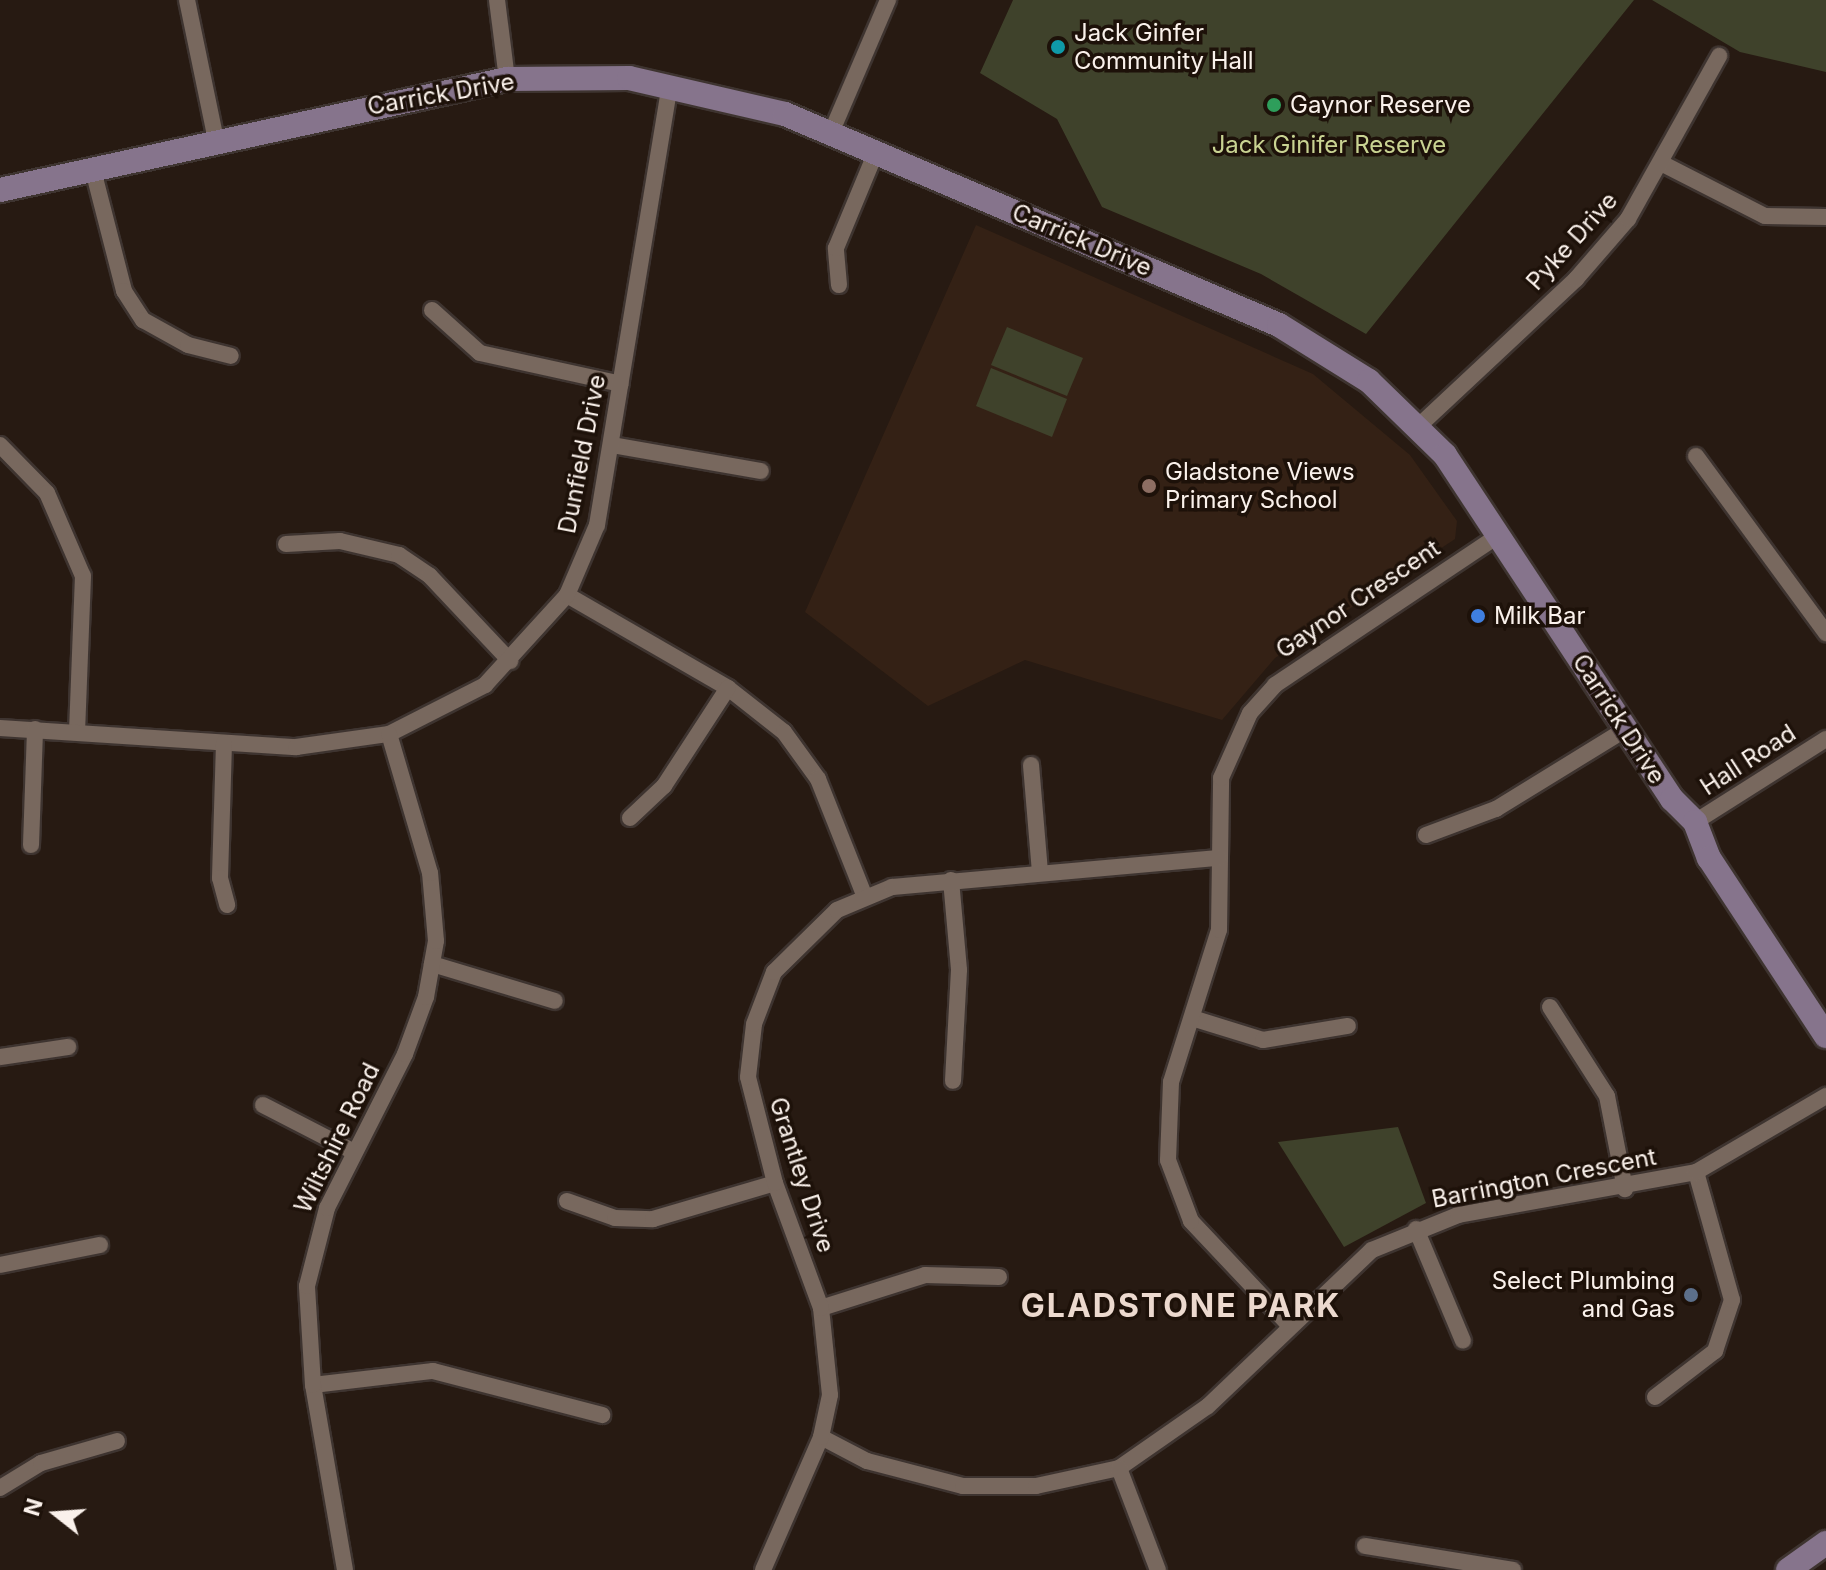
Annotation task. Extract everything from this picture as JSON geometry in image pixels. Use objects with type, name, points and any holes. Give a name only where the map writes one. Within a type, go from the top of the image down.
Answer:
[{"type":"street","points":[[187,0],[216,140]]},
{"type":"street","points":[[497,0],[507,79]]},
{"type":"street","points":[[831,133],[888,0]]},
{"type":"street","name":"Pyke Drive","points":[[1420,425],[1576,279],[1663,164],[1719,56]]},
{"type":"street","name":"Carrick Drive","points":[[0,190],[216,140],[507,79],[670,84],[747,101],[831,133],[1279,325],[1342,360],[1420,425],[1499,535],[1626,729],[1695,822],[1709,858],[1826,1036]]},
{"type":"street","name":"Dunfield Drive","points":[[0,728],[296,747],[389,734],[442,713],[510,661],[567,595],[597,525],[670,84]]},
{"type":"street","points":[[839,285],[836,248],[876,152]]},
{"type":"street","points":[[1663,164],[1765,216],[1826,217]]},
{"type":"street","points":[[93,170],[124,291],[143,320],[188,345],[231,356]]},
{"type":"street","points":[[432,310],[480,353],[621,384]]},
{"type":"street","points":[[0,445],[47,493],[83,576],[77,732]]},
{"type":"street","points":[[612,445],[761,471]]},
{"type":"street","points":[[1696,456],[1826,633]]},
{"type":"street","name":"Gaynor Crescent","points":[[1289,1325],[1191,1221],[1174,1182],[1166,1114],[1217,942],[1221,778],[1250,713],[1296,667],[1499,535]]},
{"type":"street","points":[[286,544],[340,541],[399,555],[430,576],[510,661]]},
{"type":"street","points":[[567,595],[728,688],[804,755],[865,897]]},
{"type":"street","points":[[630,818],[664,786],[728,688]]},
{"type":"street","points":[[31,845],[35,729]]},
{"type":"street","points":[[1426,835],[1496,809],[1626,729]]},
{"type":"street","name":"Wiltshire Road","points":[[345,1570],[313,1385],[305,1319],[313,1248],[354,1152],[405,1054],[432,964],[430,873],[389,734]]},
{"type":"street","name":"Hall Road","points":[[1695,822],[1826,739]]},
{"type":"street","points":[[224,743],[220,878],[227,905]]},
{"type":"street","points":[[1031,765],[1040,872]]},
{"type":"street","name":"Grantley Drive","points":[[763,1570],[821,1437],[830,1395],[821,1308],[775,1183],[748,1077],[754,1024],[786,956],[837,910],[865,897],[951,880],[1219,858]]},
{"type":"street","points":[[951,880],[959,970],[953,1081]]},
{"type":"street","points":[[432,964],[555,1001]]},
{"type":"street","points":[[1550,1007],[1607,1096],[1625,1189]]},
{"type":"street","points":[[1192,1018],[1263,1040],[1348,1026]]},
{"type":"street","points":[[0,1057],[68,1047]]},
{"type":"street","name":"Barrington Crescent","points":[[821,1437],[867,1461],[963,1486],[1036,1486],[1119,1468],[1208,1406],[1289,1325],[1372,1250],[1416,1229],[1458,1215],[1625,1189],[1696,1172],[1826,1096]]},
{"type":"street","points":[[263,1105],[354,1152]]},
{"type":"street","points":[[1655,1397],[1715,1351],[1732,1300],[1696,1172]]},
{"type":"street","points":[[567,1201],[615,1218],[653,1219],[775,1183]]},
{"type":"street","points":[[1416,1229],[1463,1341]]},
{"type":"street","points":[[0,1265],[100,1245]]},
{"type":"street","points":[[821,1308],[925,1275],[999,1277]]},
{"type":"street","points":[[313,1385],[433,1371],[602,1415]]},
{"type":"street","points":[[0,1488],[41,1463],[117,1441]]},
{"type":"street","points":[[1119,1468],[1158,1570]]},
{"type":"street","points":[[1788,1570],[1826,1543]]},
{"type":"street","points":[[1365,1546],[1513,1570]]},
{"type":"shaded area","name":"Gladstone Views Primary School","points":[[976,225],[1313,374],[1410,455],[1457,521],[1455,539],[1275,658],[1222,720],[1025,660],[928,706],[805,612]]},
{"type":"green space","name":"Jack Ginifer Reserve","points":[[1013,0],[1634,0],[1366,334],[1261,274],[1102,207],[1057,119],[980,73]]},
{"type":"green space","points":[[1652,0],[1826,0],[1826,72],[1740,52]]},
{"type":"green space","points":[[1007,327],[1083,358],[1067,396],[991,365]]},
{"type":"green space","points":[[991,368],[1067,399],[1052,437],[976,406]]},
{"type":"green space","points":[[1398,1127],[1426,1203],[1344,1247],[1278,1142]]},
{"type":"place","name":"Jack Ginfer Community Hall","points":[[1058,47]]},
{"type":"place","name":"Gaynor Reserve","points":[[1274,105]]},
{"type":"place","name":"Gladstone Views Primary School","points":[[1149,486]]},
{"type":"place","name":"Milk Bar","points":[[1478,616]]},
{"type":"place","name":"Select Plumbing and Gas","points":[[1691,1295]]},
{"type":"district","name":"GLADSTONE PARK","points":[[1181,1306]]}]
